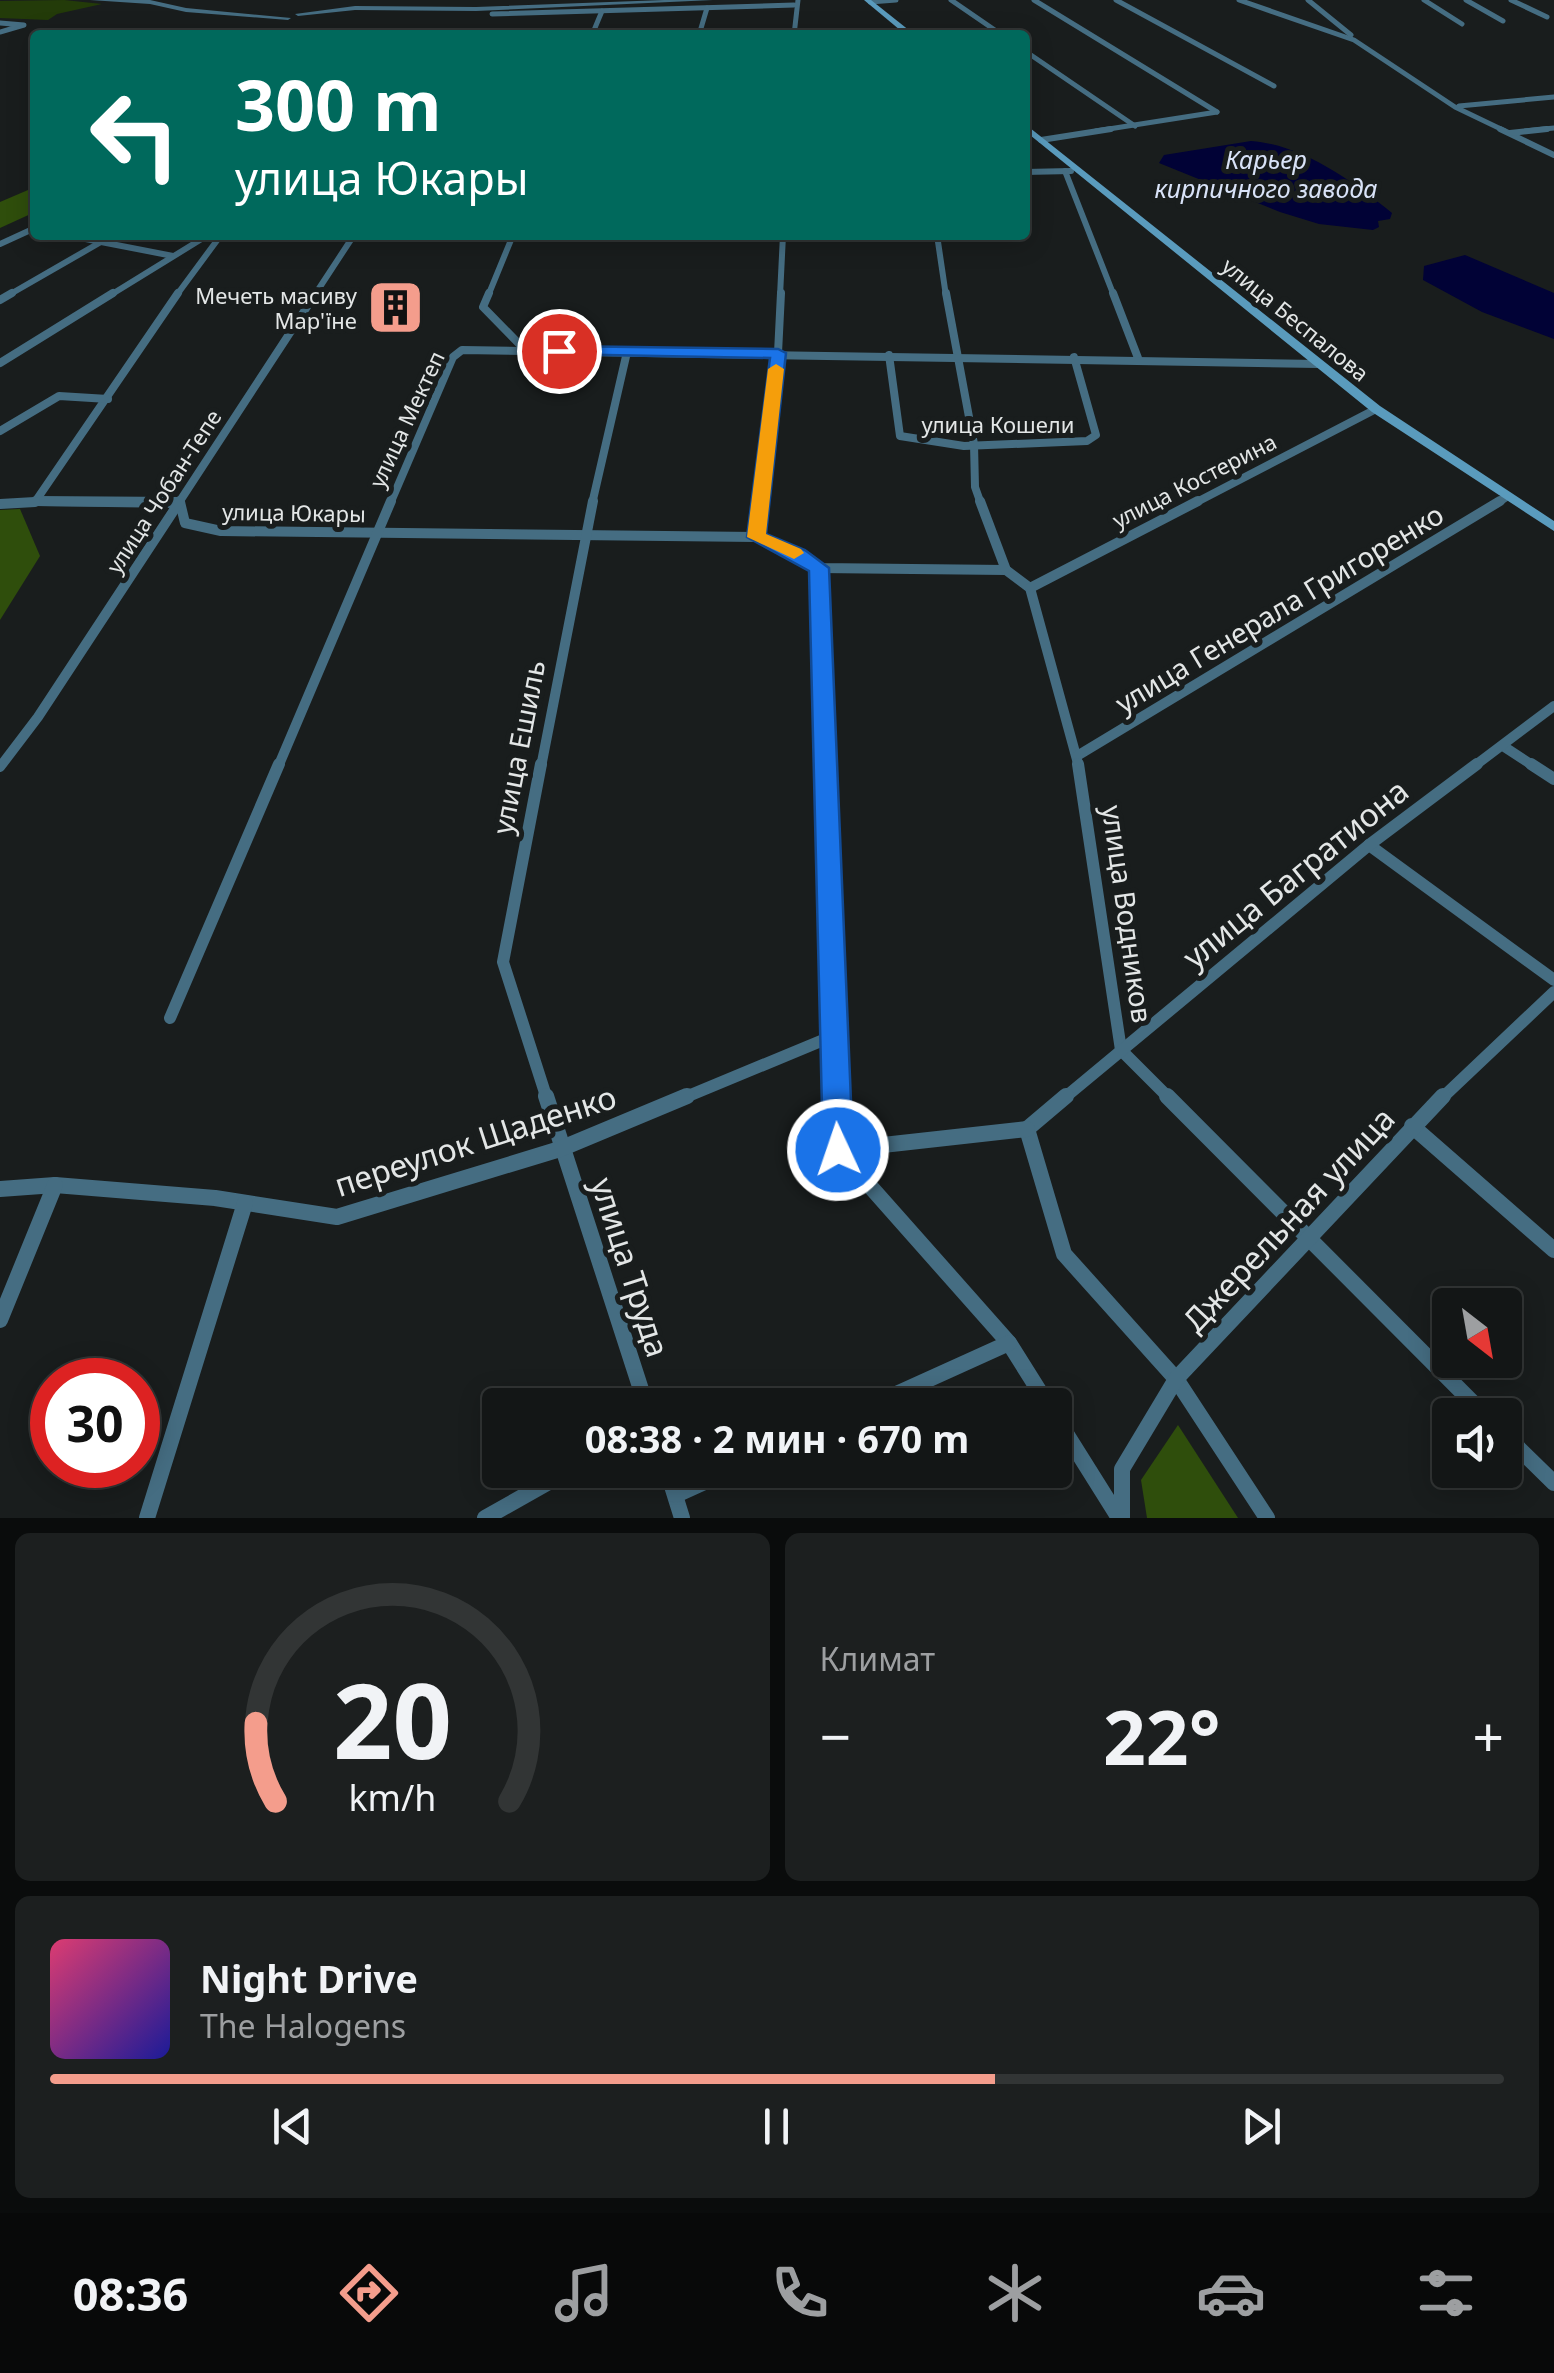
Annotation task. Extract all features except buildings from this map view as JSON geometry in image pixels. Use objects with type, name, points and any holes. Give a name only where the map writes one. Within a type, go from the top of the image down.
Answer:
[{"type":"main road","points":[[869,1],[905,30]]},
{"type":"main road","name":"улица Беспалова","points":[[1030,131],[1376,408],[1505,498],[1554,527]]},
{"type":"street","points":[[94,0],[150,2],[186,10],[274,19],[476,4],[709,4]]},
{"type":"street","points":[[869,1],[896,0]]},
{"type":"street","points":[[952,0],[995,30]]},
{"type":"street","points":[[1034,0],[1217,112],[1041,140]]},
{"type":"street","points":[[1116,0],[1274,86]]},
{"type":"street","points":[[1239,0],[1354,40]]},
{"type":"street","points":[[1308,0],[1354,40],[1455,107],[1554,155]]},
{"type":"street","points":[[1424,0],[1462,24]]},
{"type":"street","points":[[1466,0],[1503,20]]},
{"type":"street","points":[[1511,0],[1547,17]]},
{"type":"street","points":[[492,14],[796,2],[794,30]]},
{"type":"street","points":[[701,30],[709,4]]},
{"type":"street","points":[[594,30],[602,11]]},
{"type":"street","points":[[0,23],[24,26],[0,32]]},
{"type":"street","points":[[1030,53],[1135,126]]},
{"type":"street","points":[[1455,107],[1554,97]]},
{"type":"street","points":[[1510,133],[1554,128]]},
{"type":"street","points":[[1065,171],[1138,358]]},
{"type":"street","points":[[1030,172],[1080,171]]},
{"type":"street","points":[[0,244],[30,230]]},
{"type":"street","points":[[87,240],[172,256]]},
{"type":"street","points":[[0,300],[105,240]]},
{"type":"street","points":[[0,363],[199,240]]},
{"type":"street","points":[[36,502],[108,399],[137,348],[217,240]]},
{"type":"street","name":"улица Чобан-Тепе","points":[[0,766],[38,718],[351,240]]},
{"type":"street","points":[[512,240],[483,307],[525,350]]},
{"type":"street","points":[[756,537],[778,353],[784,240]]},
{"type":"street","points":[[938,240],[955,356],[974,444],[975,487],[1006,570],[1030,588]]},
{"type":"street","name":"улица Мектеп","points":[[170,1018],[453,357],[462,350],[476,347],[1318,364]]},
{"type":"street","name":"улица Ешиль","points":[[560,1148],[502,962],[585,535],[628,352]]},
{"type":"street","name":"улица Кошели","points":[[889,354],[900,436],[910,441],[974,444],[1087,441],[1096,436],[1074,357]]},
{"type":"street","points":[[0,431],[59,396],[108,399]]},
{"type":"street","name":"улица Костерина","points":[[1030,588],[1376,408]]},
{"type":"street","name":"улица Генерала Григоренко","points":[[1077,756],[1505,498]]},
{"type":"street","points":[[0,504],[180,502]]},
{"type":"street","name":"улица Юкары","points":[[180,502],[185,523],[222,531],[756,537],[798,554],[819,568],[1006,570]]},
{"type":"street","points":[[819,568],[838,1150],[1008,1342],[1037,1388]]},
{"type":"street","name":"улица Водников","points":[[1030,588],[1077,756],[1121,1050],[1468,1398]]},
{"type":"street","name":"улица Багратиона","points":[[1027,1129],[1370,845],[1554,706]]},
{"type":"street","points":[[1503,746],[1554,779]]},
{"type":"street","points":[[1370,845],[1554,980]]},
{"type":"street","name":"Джерельная улица","points":[[1120,1518],[1122,1469],[1176,1379],[1308,1242],[1412,1126],[1554,992]]},
{"type":"street","name":"переулок Щаденко","points":[[0,1189],[55,1185],[245,1203],[337,1217],[560,1148],[834,1036]]},
{"type":"street","points":[[1412,1126],[1554,1250]]},
{"type":"street","points":[[838,1150],[1027,1129],[1064,1254],[1176,1379],[1267,1518]]},
{"type":"street","name":"улица Труда","points":[[560,1148],[640,1388]]},
{"type":"street","points":[[0,1320],[55,1185]]},
{"type":"street","points":[[147,1518],[245,1203]]},
{"type":"street","points":[[909,1388],[1008,1342]]},
{"type":"street","points":[[1072,1443],[1120,1518]]},
{"type":"street","points":[[1522,1452],[1554,1483]]},
{"type":"street","points":[[485,1518],[538,1488]]},
{"type":"street","points":[[673,1488],[682,1518]]},
{"type":"street","points":[[676,1495],[691,1488]]},
{"type":"green space","points":[[0,1],[102,4],[57,14],[48,20],[0,18]]},
{"type":"green space","points":[[30,189],[30,214],[0,228],[0,202]]},
{"type":"green space","points":[[20,509],[40,556],[0,620],[0,510]]},
{"type":"green space","points":[[1178,1425],[1238,1518],[1147,1518],[1141,1480]]},
{"type":"water","name":"Карьер кирпичного завода","points":[[1251,141],[1289,149],[1326,167],[1392,213],[1390,219],[1378,221],[1379,227],[1373,230],[1319,224],[1159,163],[1164,155]]},
{"type":"water","points":[[1465,255],[1554,293],[1554,339],[1482,312],[1423,280],[1424,266]]},
{"type":"slow traffic","points":[[776,369],[756,537],[794,553]]},
{"type":"place","name":"Мечеть масиву Мар'їне","points":[[396,308]]},
{"type":"route","points":[[559,351],[778,353],[756,537],[798,554],[819,568],[838,1150]]}]
